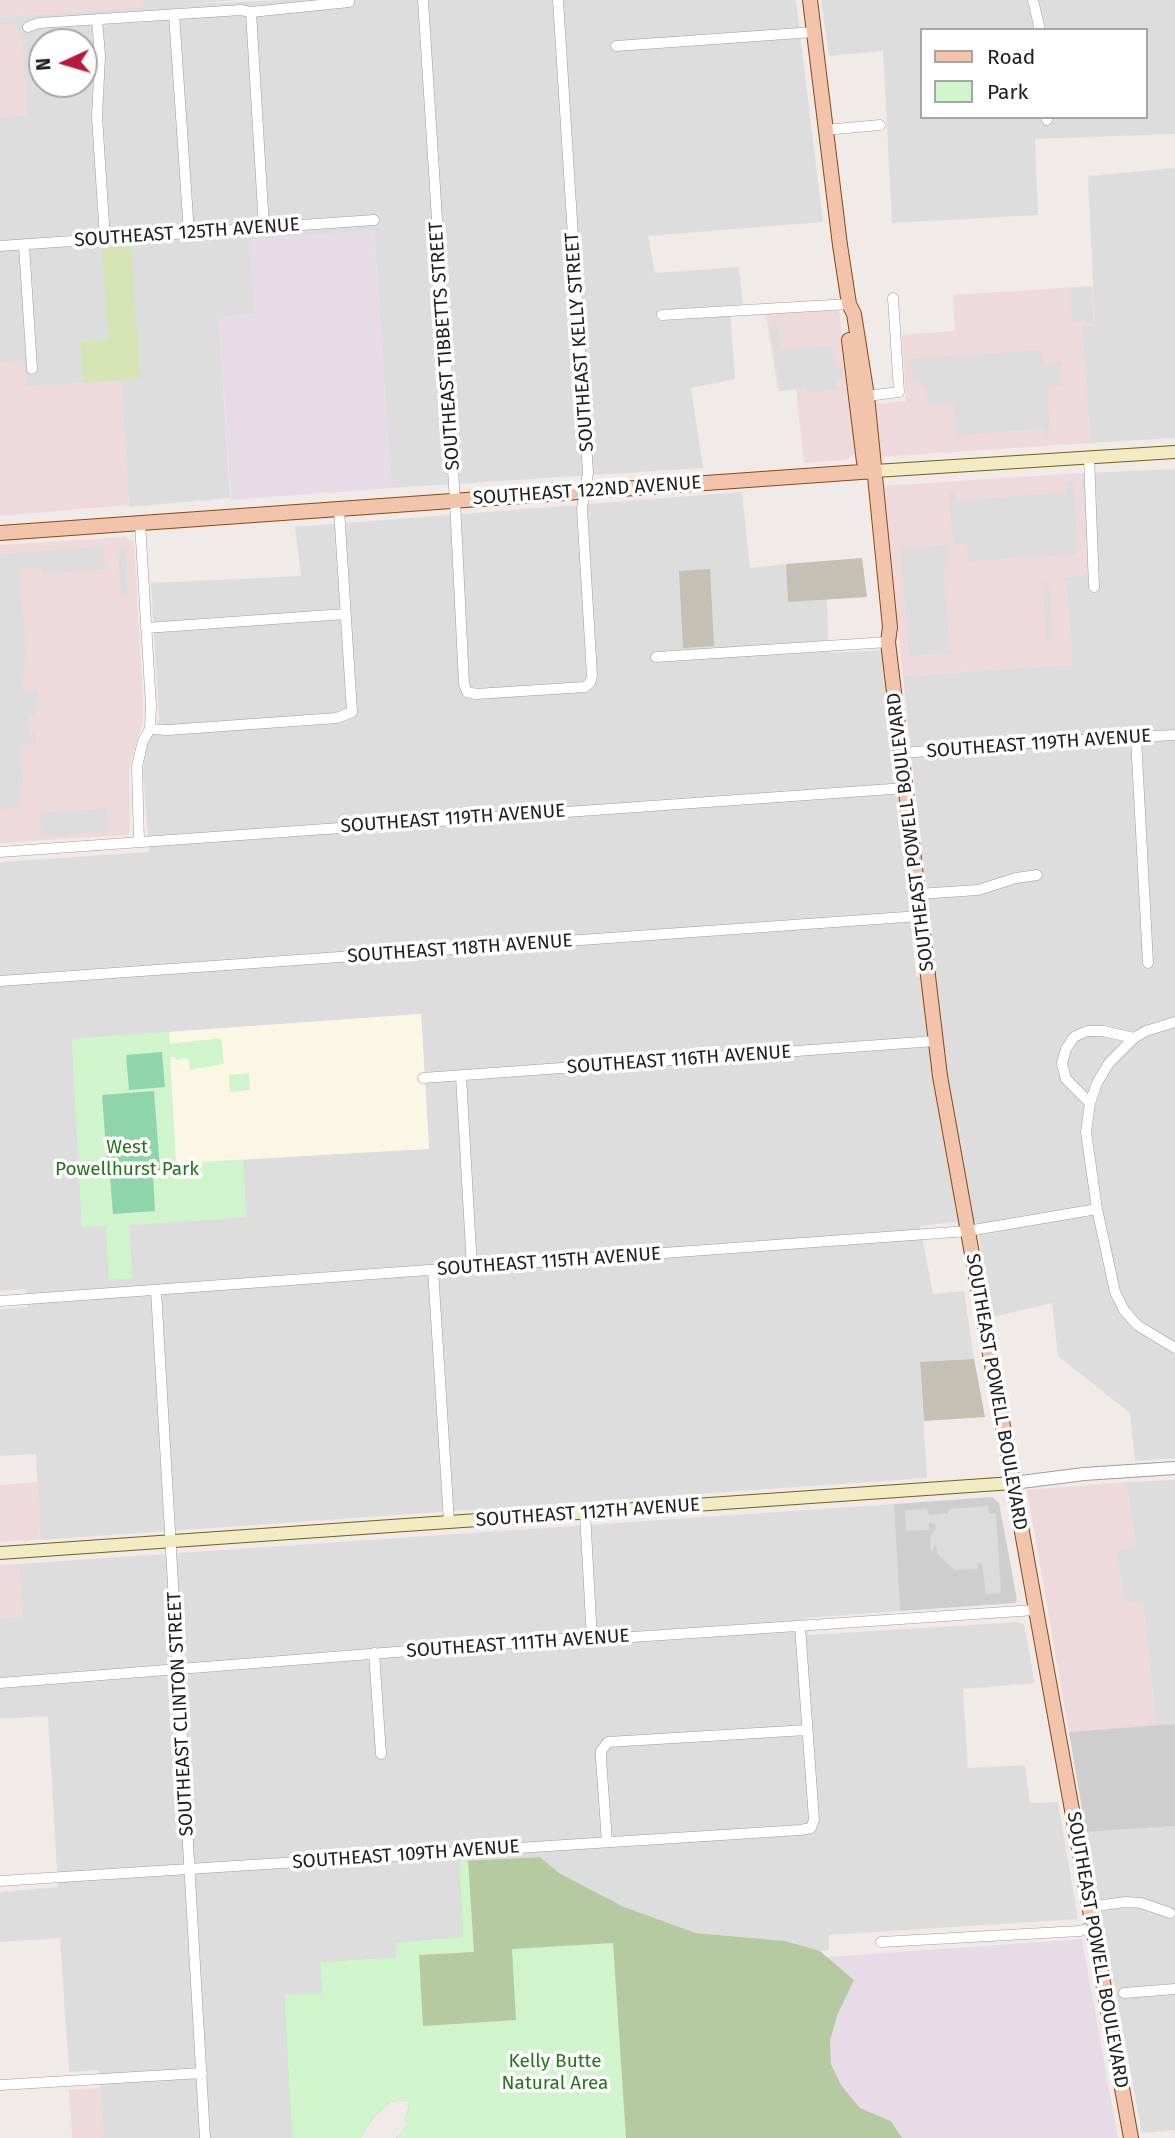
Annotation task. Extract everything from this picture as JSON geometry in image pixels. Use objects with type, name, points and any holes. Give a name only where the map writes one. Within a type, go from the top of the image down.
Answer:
[{"type":"main road","name":"SOUTHEAST POWELL BOULEVARD","points":[[810,0],[849,304],[854,314],[867,396],[870,472]]},
{"type":"main road","name":"SOUTHEAST POWELL BOULEVARD","points":[[849,304],[846,316],[890,627],[888,642],[935,1041],[1131,2138]]},
{"type":"main road","name":"SOUTHEAST 122ND AVENUE","points":[[0,533],[1175,452]]},
{"type":"main road","name":"SOUTHEAST 112TH AVENUE","points":[[0,1553],[1013,1483]]},
{"type":"street","name":"SOUTHEAST TIBBETTS STREET","points":[[424,0],[464,684],[467,692]]},
{"type":"street","name":"SOUTHEAST KELLY STREET","points":[[467,692],[476,694],[584,687],[590,683],[592,676],[582,508],[588,473],[558,0]]},
{"type":"street","points":[[1033,0],[1040,28]]},
{"type":"street","points":[[29,27],[38,23],[241,10],[251,12],[349,2]]},
{"type":"street","points":[[251,12],[264,228]]},
{"type":"street","points":[[174,14],[189,233]]},
{"type":"street","points":[[97,19],[100,56],[97,117],[105,239]]},
{"type":"street","points":[[616,46],[814,32]]},
{"type":"street","points":[[825,130],[880,125]]},
{"type":"street","name":"SOUTHEAST 125TH AVENUE","points":[[0,246],[374,220]]},
{"type":"street","points":[[24,245],[32,369]]},
{"type":"street","points":[[867,396],[899,392],[893,298]]},
{"type":"street","points":[[662,315],[849,304]]},
{"type":"street","points":[[1089,457],[1094,587]]},
{"type":"street","points":[[150,729],[337,718],[352,712],[340,509]]},
{"type":"street","points":[[139,842],[137,766],[143,741],[150,729],[140,523]]},
{"type":"street","points":[[146,628],[345,614]]},
{"type":"street","points":[[656,657],[888,642]]},
{"type":"street","name":"SOUTHEAST 119TH AVENUE","points":[[902,753],[1175,735]]},
{"type":"street","points":[[1136,738],[1148,963]]},
{"type":"street","name":"SOUTHEAST 119TH AVENUE","points":[[0,852],[906,788]]},
{"type":"street","points":[[918,894],[978,890],[1016,877],[1037,875]]},
{"type":"street","name":"SOUTHEAST 118TH AVENUE","points":[[0,981],[920,916]]},
{"type":"street","points":[[1175,1022],[1146,1031],[1134,1038],[1109,1063],[1097,1083],[1090,1103],[1087,1142],[1112,1283],[1124,1310],[1144,1331],[1175,1348]]},
{"type":"street","points":[[1090,1103],[1066,1079],[1062,1063],[1066,1049],[1074,1037],[1087,1031],[1103,1031],[1134,1038]]},
{"type":"street","name":"SOUTHEAST 116TH AVENUE","points":[[423,1078],[935,1041]]},
{"type":"street","points":[[461,1076],[472,1268]]},
{"type":"street","name":"SOUTHEAST 115TH AVENUE","points":[[0,1301],[968,1231],[1097,1209]]},
{"type":"street","points":[[433,1270],[449,1522]]},
{"type":"street","name":"SOUTHEAST CLINTON STREET","points":[[156,1290],[205,2138]]},
{"type":"street","name":"SOUTHEAST 112TH AVENUE","points":[[1013,1483],[1084,1474],[1175,1468]]},
{"type":"street","points":[[585,1513],[592,1639]]},
{"type":"street","name":"SOUTHEAST 111TH AVENUE","points":[[0,1683],[562,1639],[1035,1610]]},
{"type":"street","points":[[607,1842],[601,1759],[604,1745],[613,1741],[807,1730],[800,1626]]},
{"type":"street","points":[[374,1653],[381,1754]]},
{"type":"street","name":"SOUTHEAST 109TH AVENUE","points":[[0,1881],[811,1828],[814,1820],[807,1730]]},
{"type":"street","points":[[1089,1907],[1125,1902],[1141,1903],[1170,1913]]},
{"type":"street","points":[[881,1942],[1080,1931],[1093,1927]]},
{"type":"street","points":[[1124,1993],[1175,1989]]},
{"type":"street","points":[[0,2085],[202,2073]]},
{"type":"shaded area","points":[[0,0],[143,0],[143,7],[0,17]]},
{"type":"shaded area","points":[[143,0],[237,0],[188,4],[284,0],[796,0],[823,222],[648,236],[655,273],[739,267],[743,305],[730,306],[735,379],[691,388],[703,468],[391,488],[374,230],[255,314],[219,317],[230,498],[129,507],[121,380],[140,378],[103,248],[108,339],[80,341],[83,383],[25,387],[23,361],[0,362],[0,117],[26,115],[22,37],[16,25],[0,26],[0,17],[143,7]]},
{"type":"shaded area","points":[[821,0],[1175,0],[1175,134],[1035,139],[1038,215],[892,223],[883,51],[829,56]]},
{"type":"shaded area","points":[[0,22],[1,26],[16,25],[22,37],[27,115],[0,117]]},
{"type":"shaded area","points":[[1175,168],[1175,438],[1090,443],[1082,326],[1095,325],[1088,176]]},
{"type":"shaded area","points":[[374,230],[391,488],[231,500],[219,317],[255,314],[249,239]]},
{"type":"shaded area","points":[[1093,286],[1095,325],[1082,326],[1090,443],[878,457],[872,404],[906,401],[902,335],[955,331],[953,295]]},
{"type":"shaded area","points":[[1091,287],[1093,323],[1087,323],[1086,320],[1072,321],[1070,289]]},
{"type":"shaded area","points":[[839,310],[856,450],[846,460],[804,463],[796,389],[778,391],[766,314]]},
{"type":"shaded area","points":[[777,324],[781,350],[831,345],[834,367],[842,367],[843,378],[835,379],[837,389],[807,393],[806,388],[780,391],[770,325]]},
{"type":"shaded area","points":[[1042,350],[1043,363],[1061,362],[1062,385],[1047,387],[1050,435],[1044,436],[1043,429],[955,435],[953,404],[928,405],[927,387],[921,387],[920,381],[913,381],[912,366],[908,365],[908,359]]},
{"type":"shaded area","points":[[24,360],[26,387],[121,380],[129,505],[0,516],[0,362]]},
{"type":"shaded area","points":[[1175,469],[1175,1458],[1135,1461],[1130,1413],[1058,1356],[1052,1303],[993,1317],[976,1221],[955,1222],[920,1226],[933,1294],[964,1291],[974,1359],[920,1363],[927,1478],[40,1540],[36,1454],[0,1456],[0,1309],[28,1307],[26,1289],[0,1291],[0,862],[149,852],[143,772],[146,747],[159,719],[151,583],[301,576],[295,527],[742,492],[750,568],[786,564],[788,602],[827,599],[829,653],[881,650],[891,722],[916,977],[935,976],[903,676],[1072,664],[1066,577],[1089,575],[1081,473]],"holes":[[[421,1014],[429,1148],[243,1160],[246,1217],[129,1225],[132,1278],[106,1226],[82,1226],[72,1039]]]},
{"type":"shaded area","points":[[1081,473],[1089,575],[1066,577],[1072,664],[903,676],[882,486]]},
{"type":"shaded area","points":[[1073,481],[1078,554],[968,561],[967,544],[953,544],[949,493],[955,492],[956,500],[1065,493],[1065,482]]},
{"type":"shaded area","points":[[125,537],[134,542],[143,701],[143,720],[129,769],[128,835],[0,843],[0,545]]},
{"type":"shaded area","points":[[947,545],[949,564],[943,565],[950,653],[909,656],[900,548]]},
{"type":"shaded area","points":[[104,547],[105,569],[43,574],[39,567],[20,568],[26,650],[22,690],[38,692],[36,715],[29,715],[28,718],[29,734],[36,734],[36,744],[21,745],[23,781],[19,807],[0,809],[0,554]]},
{"type":"shaded area","points":[[126,548],[128,596],[121,597],[118,549]]},
{"type":"shaded area","points":[[862,558],[867,597],[788,602],[786,564]]},
{"type":"shaded area","points":[[710,569],[714,646],[683,648],[679,571]]},
{"type":"shaded area","points":[[1043,583],[1049,583],[1053,640],[1046,640]]},
{"type":"shaded area","points":[[107,808],[109,831],[41,836],[40,813]]},
{"type":"shaded area","points":[[421,1014],[429,1149],[176,1163],[169,1032]]},
{"type":"shaded area","points":[[974,1359],[985,1417],[924,1421],[920,1362]]},
{"type":"shaded area","points":[[1175,1480],[1175,1724],[1156,1726],[1143,1603],[1125,1604],[1115,1551],[1136,1546],[1126,1482]]},
{"type":"shaded area","points":[[37,1482],[40,1540],[0,1542],[0,1485]]},
{"type":"shaded area","points":[[1126,1482],[1136,1547],[1115,1551],[1125,1604],[1143,1603],[1156,1726],[1069,1732],[1027,1490]]},
{"type":"shaded area","points":[[992,1497],[999,1503],[1017,1600],[1015,1603],[900,1611],[894,1504]]},
{"type":"shaded area","points":[[894,1504],[900,1611],[807,1618],[808,1635],[1019,1622],[1024,1625],[1035,1683],[963,1689],[968,1768],[1025,1765],[1030,1803],[1058,1802],[1078,1919],[829,1935],[829,1950],[820,1951],[785,1941],[696,1933],[624,1907],[559,1873],[540,1857],[459,1861],[463,1937],[397,1942],[397,1957],[321,1962],[322,1993],[284,1996],[292,2138],[103,2138],[99,2070],[69,2072],[60,1938],[0,1942],[0,1892],[58,1887],[48,1716],[0,1719],[0,1618],[22,1616],[19,1564]]},
{"type":"shaded area","points":[[988,1506],[989,1514],[996,1514],[1001,1593],[986,1594],[982,1564],[977,1563],[977,1569],[955,1570],[937,1554],[936,1545],[931,1552],[930,1537],[936,1528],[935,1524],[929,1523],[929,1530],[906,1531],[905,1510],[927,1509],[929,1515],[947,1515],[949,1509]]},
{"type":"shaded area","points":[[19,1564],[22,1616],[0,1618],[0,1565]]},
{"type":"shaded area","points":[[1175,1724],[1175,1826],[1086,1832],[1069,1732]]},
{"type":"shaded area","points":[[1175,1826],[1175,2130],[1142,2133],[1086,1832]]},
{"type":"shaded area","points":[[1082,1939],[1118,2138],[902,2138],[891,2121],[860,2108],[841,2085],[831,2064],[830,2041],[837,2016],[854,1980],[827,1957]]},
{"type":"shaded area","points":[[100,2088],[103,2138],[72,2138],[69,2090]]},
{"type":"green space","points":[[131,245],[140,379],[83,383],[80,341],[108,339],[102,247]]},
{"type":"green space","name":"West Powellhurst Park","points":[[169,1032],[170,1044],[221,1038],[224,1064],[190,1070],[188,1058],[176,1060],[175,1057],[170,1057],[176,1163],[243,1160],[246,1217],[129,1225],[132,1278],[109,1280],[106,1226],[82,1227],[72,1039]]},
{"type":"green space","points":[[162,1052],[165,1087],[129,1090],[126,1055]]},
{"type":"green space","points":[[249,1073],[250,1090],[230,1092],[229,1075]]},
{"type":"green space","points":[[154,1091],[160,1170],[108,1174],[102,1095]]},
{"type":"green space","points":[[153,1174],[155,1211],[113,1214],[110,1177]]},
{"type":"green space","points":[[540,1857],[559,1873],[624,1907],[696,1933],[785,1941],[820,1951],[854,1980],[837,2016],[830,2041],[831,2064],[841,2085],[860,2108],[891,2121],[902,2138],[396,2138],[409,2124],[404,2119],[409,2100],[390,2102],[373,2118],[360,2138],[292,2138],[284,1996],[322,1993],[320,1962],[396,1957],[396,1942],[463,1937],[459,1861]]},
{"type":"green space","name":"Kelly Butte Natural Area","points":[[468,1860],[474,1952],[419,1955],[423,2026],[516,2020],[512,1949],[613,1943],[626,2138],[396,2138],[409,2124],[404,2119],[409,2100],[390,2102],[373,2118],[360,2138],[292,2138],[284,1995],[322,1993],[320,1962],[396,1957],[396,1942],[463,1937],[459,1861]]}]
